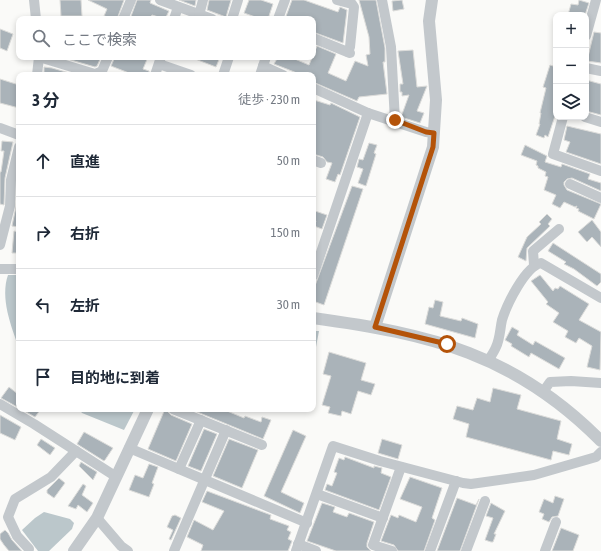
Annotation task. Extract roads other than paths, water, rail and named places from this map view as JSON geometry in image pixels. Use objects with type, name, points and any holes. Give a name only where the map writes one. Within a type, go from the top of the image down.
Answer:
[{"type":"street","points":[[34,0],[36,16]]},
{"type":"street","points":[[124,16],[131,0]]},
{"type":"street","points":[[160,0],[178,8],[204,16]]},
{"type":"street","points":[[199,14],[203,0]]},
{"type":"street","points":[[233,16],[238,0]]},
{"type":"street","points":[[279,16],[285,0]]},
{"type":"street","points":[[316,39],[349,53],[354,7],[352,4],[337,0]]},
{"type":"street","points":[[382,0],[391,47],[395,120]]},
{"type":"street","points":[[375,327],[433,147],[436,100],[429,21],[432,0]]},
{"type":"street","points":[[589,26],[596,0]]},
{"type":"street","points":[[175,16],[178,8]]},
{"type":"street","points":[[591,19],[601,22]]},
{"type":"street","points":[[37,72],[38,60]]},
{"type":"street","points":[[50,60],[89,72]]},
{"type":"street","points":[[100,72],[102,71],[107,60]]},
{"type":"street","points":[[156,72],[160,60],[185,72]]},
{"type":"street","points":[[224,72],[228,60]]},
{"type":"street","points":[[263,66],[276,72]]},
{"type":"street","points":[[589,69],[601,71]]},
{"type":"street","points":[[316,89],[368,113],[395,120],[426,132],[434,133]]},
{"type":"street","points":[[316,261],[368,113]]},
{"type":"street","points":[[589,118],[601,122]]},
{"type":"street","points":[[562,120],[553,154],[601,171]]},
{"type":"street","points":[[0,128],[16,134]]},
{"type":"street","points":[[0,245],[3,217],[10,206],[11,180],[16,159]]},
{"type":"street","points":[[570,184],[601,198]]},
{"type":"street","points":[[488,361],[496,346],[502,319],[513,296],[534,264],[533,252],[558,229]]},
{"type":"street","points":[[534,264],[541,263],[601,298]]},
{"type":"street","points":[[0,269],[16,269]]},
{"type":"street","points":[[316,318],[375,327],[447,344],[488,361],[519,376],[543,392],[586,426],[601,441]]},
{"type":"street","points":[[543,392],[550,382],[571,381],[601,383]]},
{"type":"street","points":[[0,404],[116,476]]},
{"type":"street","points":[[74,551],[97,518],[147,412]]},
{"type":"street","points":[[181,412],[262,445]]},
{"type":"street","points":[[179,469],[201,420]]},
{"type":"street","points":[[174,551],[226,430]]},
{"type":"street","points":[[316,551],[297,548],[333,446],[401,466],[471,484],[534,475],[596,457],[601,452]]},
{"type":"street","points":[[129,448],[307,523]]},
{"type":"street","points":[[29,549],[17,536],[8,517],[15,498],[51,477],[76,451]]},
{"type":"street","points":[[392,551],[373,545],[401,466]]},
{"type":"street","points":[[430,551],[456,481]]},
{"type":"street","points":[[317,494],[382,518]]},
{"type":"street","points":[[466,551],[485,501]]},
{"type":"street","points":[[97,518],[121,546],[128,551]]},
{"type":"street","points":[[545,551],[556,522]]}]
